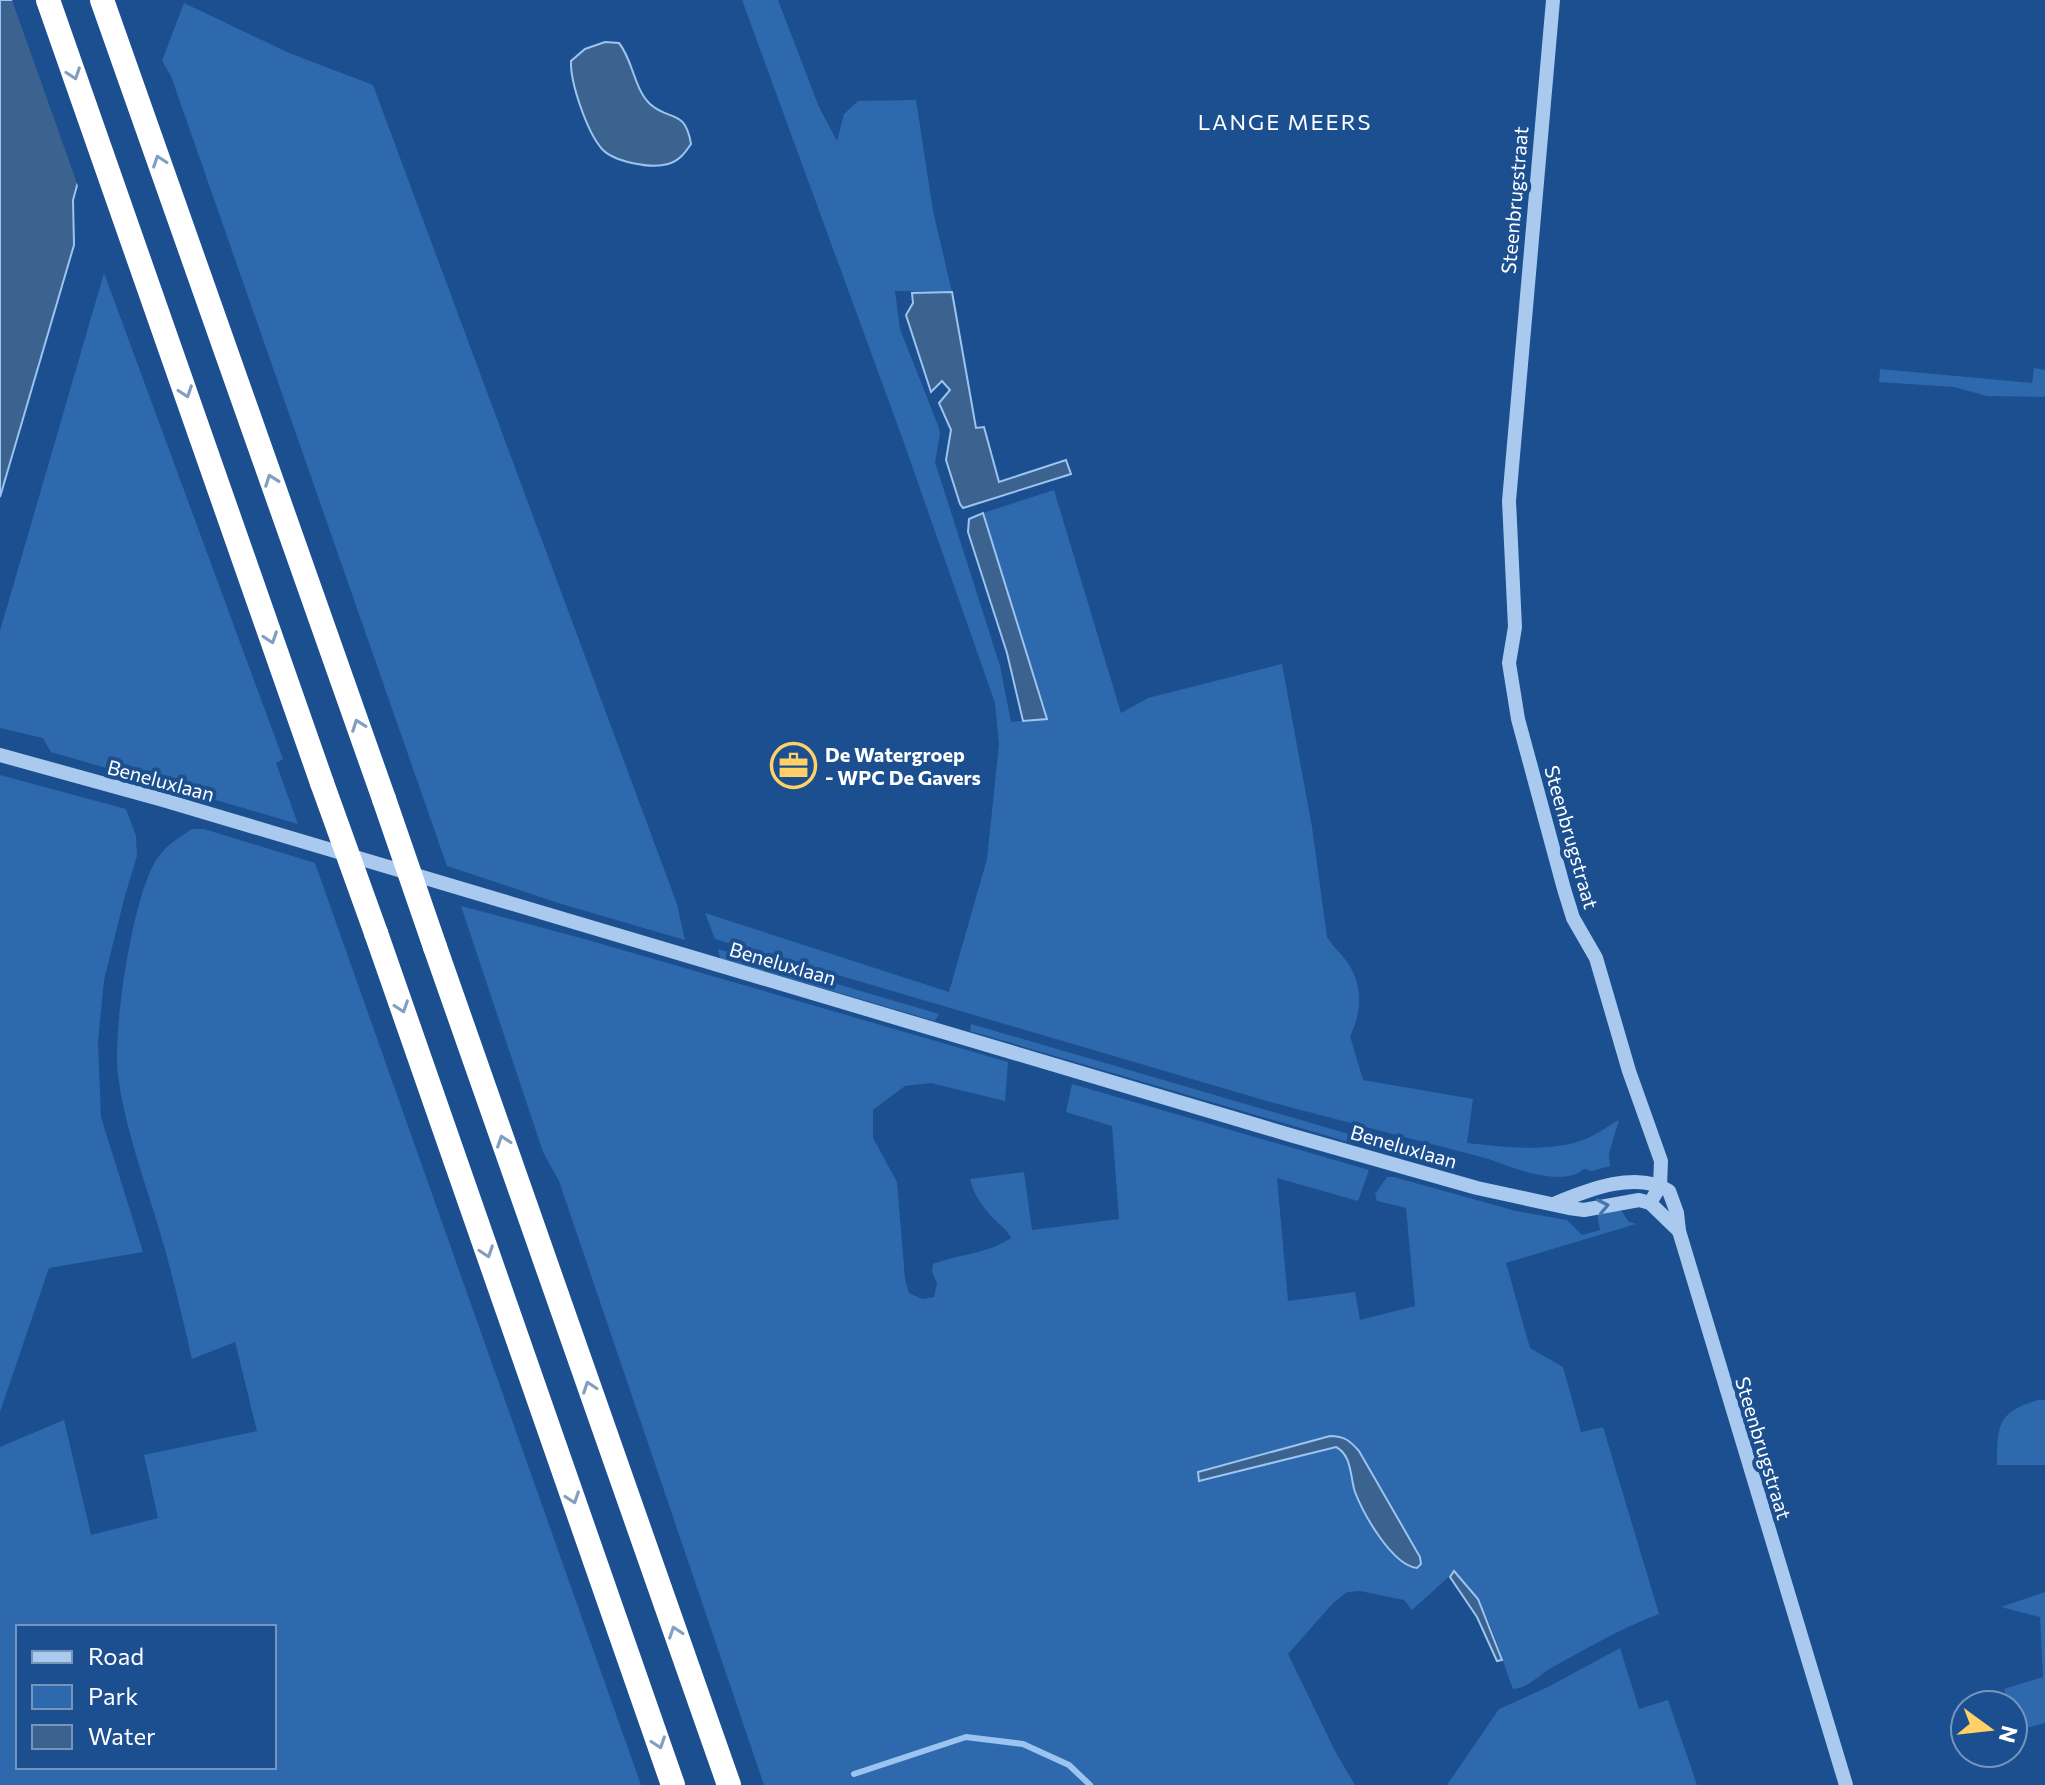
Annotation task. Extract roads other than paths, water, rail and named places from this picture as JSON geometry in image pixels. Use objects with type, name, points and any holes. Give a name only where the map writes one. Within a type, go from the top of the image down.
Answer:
[{"type":"highway","points":[[48,0],[673,1785]]},
{"type":"highway","points":[[102,0],[729,1785]]},
{"type":"street","name":"Steenbrugstraat","points":[[1553,0],[1509,501],[1515,627],[1509,663],[1518,719],[1573,918],[1596,958],[1629,1071],[1661,1161],[1660,1186],[1673,1197],[1679,1231],[1846,1785]]},
{"type":"street","name":"Beneluxlaan","points":[[0,755],[163,800],[1477,1188],[1584,1210],[1639,1200],[1650,1203]]},
{"type":"street","name":"Beneluxlaan","points":[[1556,1203],[1580,1193],[1616,1185],[1641,1182],[1660,1186]]},
{"type":"street","points":[[1660,1186],[1650,1203],[1679,1231]]},
{"type":"water","points":[[0,0],[128,0],[73,200],[74,245],[0,497]]},
{"type":"water","points":[[605,42],[619,43],[640,91],[650,104],[685,125],[691,144],[675,161],[652,166],[633,163],[608,154],[596,141],[576,94],[571,61],[585,49]]},
{"type":"water","points":[[952,292],[976,428],[984,427],[999,482],[1066,460],[1071,474],[963,508],[960,504],[946,460],[951,430],[939,403],[950,390],[942,381],[931,392],[906,315],[913,303],[912,293]]},
{"type":"water","points":[[983,513],[1047,719],[1023,721],[1007,653],[968,532],[969,519]]},
{"type":"water","points":[[1330,1436],[1347,1440],[1359,1451],[1420,1557],[1421,1564],[1417,1568],[1398,1558],[1380,1538],[1355,1492],[1348,1461],[1336,1447],[1199,1481],[1198,1472]]},
{"type":"water","points":[[1454,1571],[1478,1599],[1502,1660],[1497,1661],[1477,1617],[1450,1577]]},
{"type":"waterway","points":[[854,1774],[966,1737],[1023,1744],[1069,1765],[1090,1785]]},
{"type":"place","name":"De Watergroep - WPC De Gavers","points":[[794,765]]},
{"type":"district","name":"LANGE MEERS","points":[[1285,121]]}]
